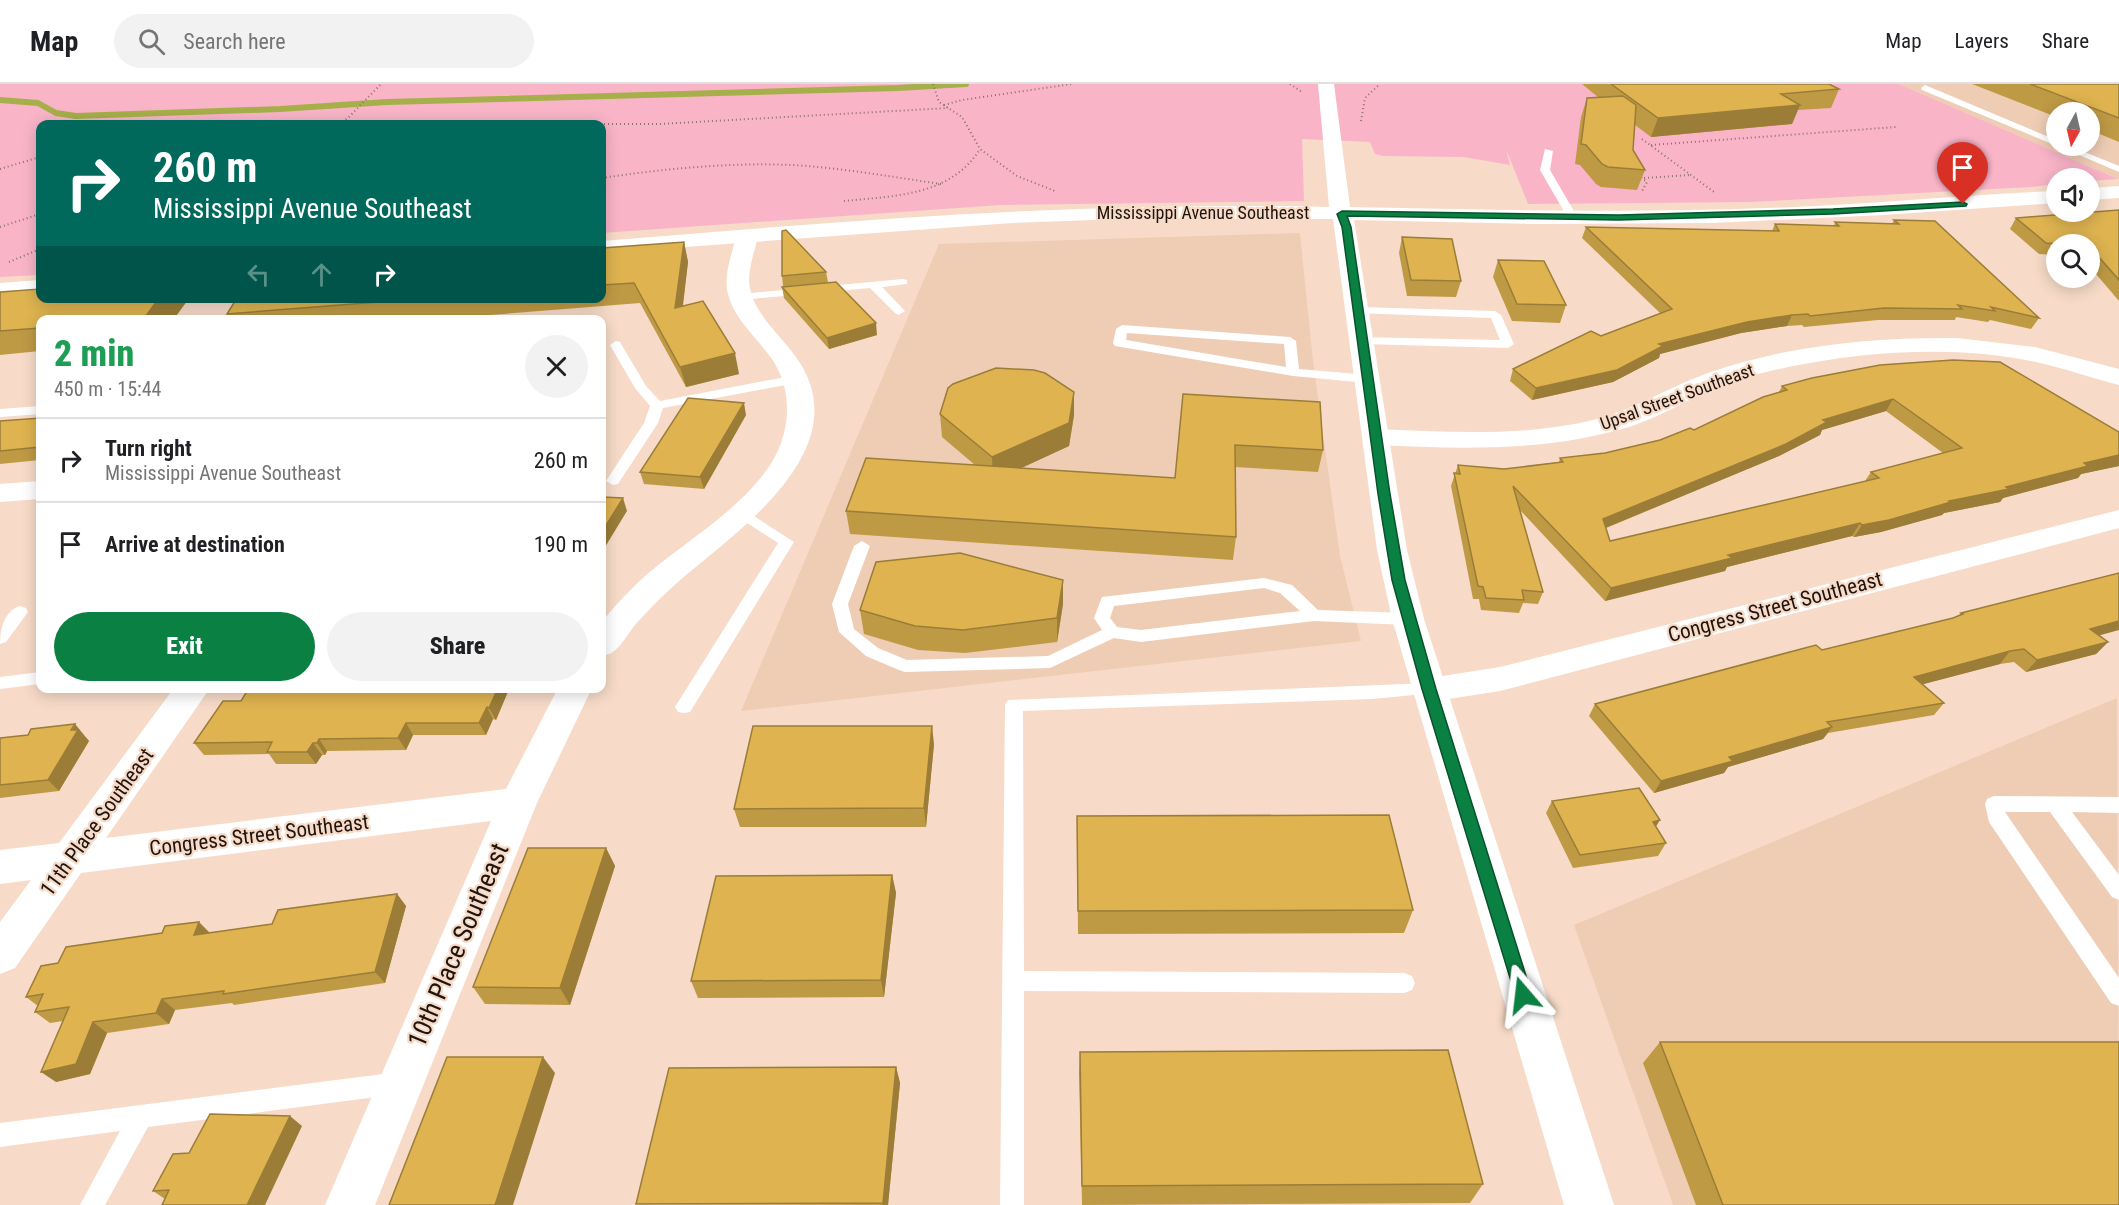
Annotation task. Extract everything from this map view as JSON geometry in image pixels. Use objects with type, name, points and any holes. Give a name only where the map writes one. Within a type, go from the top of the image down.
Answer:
[{"type":"main road","points":[[1326,84],[1337,200],[1346,227],[1392,550],[1408,619],[1589,1205]]},
{"type":"main road","points":[[2100,193],[2119,192]]},
{"type":"main road","name":"Mississippi Avenue Southeast","points":[[606,247],[1059,214],[1213,212],[1574,218],[1854,210],[2046,198]]},
{"type":"main road","points":[[611,621],[743,514],[778,473],[796,438],[802,412],[801,393],[796,379],[786,359],[754,320],[741,297],[738,280],[747,236]]},
{"type":"main road","points":[[0,290],[36,287]]},
{"type":"main road","name":"Upsal Street Southeast","points":[[1376,436],[1484,441],[1576,432],[1626,419],[1720,377],[1777,363],[1851,351],[1930,346],[2001,349],[2054,358],[2119,377]]},
{"type":"main road","points":[[0,493],[36,490]]},
{"type":"main road","name":"Congress Street Southeast","points":[[1429,689],[1500,679],[2119,519]]},
{"type":"main road","name":"11th Place Southeast","points":[[0,955],[189,693]]},
{"type":"main road","name":"10th Place Southeast","points":[[350,1205],[399,1083],[518,803],[573,693]]},
{"type":"main road","name":"Congress Street Southeast","points":[[0,867],[518,803]]},
{"type":"lane","points":[[1925,88],[2046,139]]},
{"type":"lane","points":[[1548,150],[1545,170],[1574,218]]},
{"type":"lane","points":[[2087,156],[2119,169]]},
{"type":"lane","points":[[741,297],[903,282]]},
{"type":"lane","points":[[873,285],[899,311]]},
{"type":"lane","points":[[1358,311],[1495,315],[1508,344],[1362,340]]},
{"type":"lane","points":[[1293,372],[1290,341],[1122,329],[1119,344],[1293,372],[1368,379]]},
{"type":"lane","points":[[616,345],[641,388],[657,405]]},
{"type":"lane","points":[[657,405],[796,379]]},
{"type":"lane","points":[[613,481],[651,423],[657,405]]},
{"type":"lane","points":[[0,413],[36,410]]},
{"type":"lane","points":[[684,706],[786,542],[743,514]]},
{"type":"lane","points":[[862,546],[840,604],[847,632],[872,652],[905,666],[1050,662],[1112,632],[1141,636],[1314,615],[1408,619]]},
{"type":"lane","points":[[1112,632],[1102,618],[1108,601],[1264,583],[1286,589],[1314,615]]},
{"type":"lane","points":[[0,638],[20,612]]},
{"type":"lane","points":[[0,683],[36,678]]},
{"type":"lane","points":[[1012,1205],[1014,705],[1372,693],[1429,689]]},
{"type":"lane","points":[[2119,805],[1994,804],[1996,817],[2119,996]]},
{"type":"lane","points":[[2055,804],[2119,891]]},
{"type":"lane","points":[[1014,981],[1404,983]]},
{"type":"lane","points":[[0,1136],[399,1083]]},
{"type":"lane","points":[[92,1205],[141,1117]]},
{"type":"path","points":[[345,120],[381,84]]},
{"type":"path","points":[[933,84],[939,102],[965,120],[980,149],[1017,176],[1059,192]]},
{"type":"path","points":[[944,105],[962,100],[1072,84]]},
{"type":"path","points":[[1290,84],[1303,92]]},
{"type":"path","points":[[1361,121],[1365,98],[1380,84]]},
{"type":"path","points":[[606,124],[660,124],[948,108]]},
{"type":"path","points":[[1651,145],[1896,127]]},
{"type":"path","points":[[1642,139],[1715,192]]},
{"type":"path","points":[[840,202],[893,195],[941,184],[967,168],[980,149]]},
{"type":"path","points":[[0,169],[36,158]]},
{"type":"path","points":[[606,177],[672,169],[802,165],[941,184]]},
{"type":"path","points":[[1634,172],[1647,182],[1639,192]]},
{"type":"path","points":[[1643,178],[1692,175]]},
{"type":"path","points":[[1698,180],[1707,179]]},
{"type":"path","points":[[0,227],[36,215]]},
{"type":"path","points":[[5,264],[36,251]]},
{"type":"shaded area","points":[[0,84],[1899,84],[2046,148],[2046,156],[2065,156],[2093,168],[2046,168],[2046,185],[2031,187],[1750,202],[1528,204],[1506,149],[1510,165],[1464,157],[1383,156],[1375,154],[1370,142],[1302,139],[1304,201],[1000,205],[606,233],[606,120],[36,120],[36,275],[0,277]]},
{"type":"shaded area","points":[[1899,84],[2119,84],[2119,179],[2100,171],[2100,168],[2094,168],[2066,156],[2100,156],[2100,102],[2046,102],[2046,147]]},
{"type":"shaded area","points":[[2100,171],[2118,179],[2100,180]]},
{"type":"shaded area","points":[[1300,233],[1313,361],[1340,556],[1361,641],[741,711],[939,244]]},
{"type":"shaded area","points":[[2117,698],[2119,1205],[1673,1205],[1574,925]]},
{"type":"building","points":[[1611,84],[1829,84],[1839,89],[1781,94],[1800,105],[1658,118]]},
{"type":"building","points":[[2030,84],[2119,84],[2119,118],[2100,111],[2100,102],[2077,102]]},
{"type":"building","points":[[1623,96],[1636,105],[1633,150],[1645,170],[1608,167],[1602,164],[1586,145],[1581,144],[1587,98]]},
{"type":"building","points":[[2119,210],[2119,280],[2100,258],[2100,234],[2046,234],[2046,243],[2016,218],[2046,216],[2046,222],[2100,222],[2100,211]]},
{"type":"building","points":[[1894,220],[1935,221],[2039,318],[1991,307],[1995,311],[1958,305],[1962,309],[1884,308],[1810,316],[1808,314],[1792,315],[1747,322],[1659,344],[1663,346],[1617,370],[1536,388],[1513,369],[1591,331],[1601,336],[1672,309],[1586,227],[1779,231],[1775,224],[1839,226],[1835,222],[1899,224]]},
{"type":"building","points":[[786,230],[826,272],[782,276],[782,231]]},
{"type":"building","points":[[1402,237],[1452,239],[1461,281],[1411,280]]},
{"type":"building","points":[[684,242],[675,308],[703,301],[735,353],[680,367],[634,283],[606,285],[606,248]]},
{"type":"building","points":[[1498,260],[1544,261],[1566,305],[1517,304]]},
{"type":"building","points":[[836,282],[876,323],[827,338],[782,287]]},
{"type":"building","points":[[36,289],[36,303],[155,303],[147,315],[36,315],[36,328],[0,331],[0,292]]},
{"type":"building","points":[[234,303],[366,303],[227,314]]},
{"type":"building","points":[[1953,360],[2000,362],[2119,432],[2119,455],[2084,463],[2088,466],[2006,487],[2009,489],[1949,501],[1951,502],[1889,520],[1862,525],[1860,523],[1728,555],[1732,558],[1611,588],[1513,486],[1543,592],[1522,590],[1524,600],[1486,598],[1483,587],[1478,586],[1454,473],[1460,474],[1458,465],[1504,469],[1563,462],[1560,458],[1605,453],[1660,440],[1690,428],[1694,430],[1763,397],[1787,390],[1782,386],[1880,365]],"holes":[[[1893,399],[1962,448],[1871,472],[1879,478],[1610,541],[1603,519],[1786,444],[1827,422],[1823,420]]]},
{"type":"building","points":[[996,368],[1034,370],[1045,373],[1074,392],[1069,423],[992,457],[940,414],[948,388]]},
{"type":"building","points":[[1183,394],[1320,402],[1323,450],[1235,445],[1236,537],[846,511],[866,458],[1175,478]]},
{"type":"building","points":[[688,398],[744,403],[700,477],[640,472]]},
{"type":"building","points":[[36,418],[36,447],[0,451],[0,421]]},
{"type":"building","points":[[606,497],[623,498],[606,526]]},
{"type":"building","points":[[960,553],[1063,580],[1057,618],[963,630],[915,626],[860,610],[876,562]]},
{"type":"building","points":[[2119,573],[2119,621],[2090,629],[2108,642],[2037,660],[2024,649],[2010,651],[1914,677],[1944,703],[1827,722],[1832,727],[1729,757],[1733,761],[1661,781],[1595,704],[1816,645],[1822,650],[1953,618],[1963,614],[1961,613]]},
{"type":"building","points":[[246,693],[496,693],[479,723],[406,723],[398,738],[319,739],[307,752],[267,752],[272,742],[194,743],[223,701],[241,701]]},
{"type":"building","points":[[75,724],[71,730],[78,730],[48,780],[0,785],[0,738],[28,735],[31,729]]},
{"type":"building","points":[[753,726],[932,726],[924,808],[734,809]]},
{"type":"building","points":[[1639,788],[1660,820],[1653,822],[1666,843],[1580,855],[1552,801]]},
{"type":"building","points":[[1389,815],[1413,910],[1078,911],[1077,816]]},
{"type":"building","points":[[528,848],[606,848],[560,988],[473,987]]},
{"type":"building","points":[[892,875],[881,980],[691,981],[716,876]]},
{"type":"building","points":[[397,894],[375,972],[223,994],[224,991],[162,999],[156,1013],[93,1022],[76,1064],[41,1072],[69,1007],[35,1012],[43,994],[26,997],[41,966],[58,963],[66,947],[162,933],[165,926],[199,922],[194,935],[272,924],[278,910]]},
{"type":"building","points":[[1660,1042],[2119,1042],[2119,1205],[1723,1205]]},
{"type":"building","points":[[1448,1050],[1483,1184],[1082,1186],[1080,1052]]},
{"type":"building","points":[[447,1057],[543,1057],[495,1205],[389,1205]]},
{"type":"building","points":[[896,1067],[883,1203],[636,1204],[669,1068]]},
{"type":"building","points":[[210,1114],[290,1116],[247,1205],[162,1205],[169,1190],[153,1191],[173,1154],[189,1153]]},
{"type":"waterway","points":[[0,100],[38,103],[56,113],[76,116],[280,109],[387,102],[898,88],[966,84]]},
{"type":"route","points":[[1523,995],[1398,580],[1346,227],[1342,214],[1619,218],[1963,204]]}]
